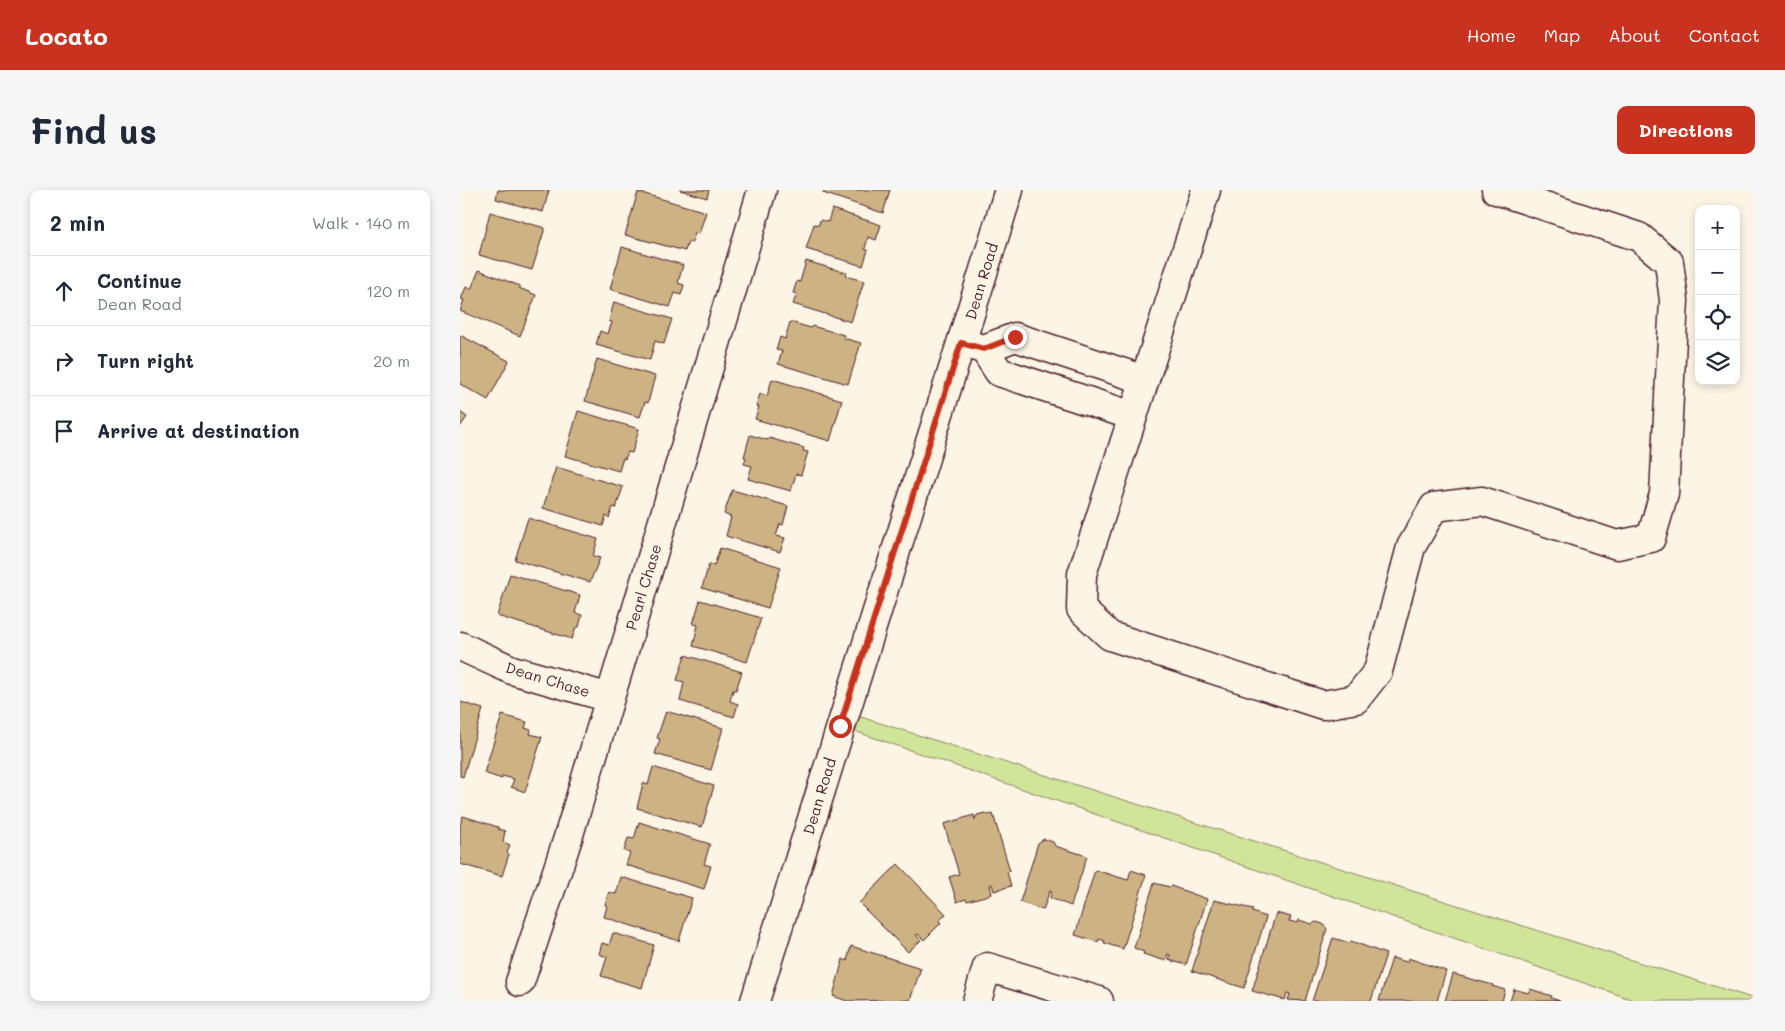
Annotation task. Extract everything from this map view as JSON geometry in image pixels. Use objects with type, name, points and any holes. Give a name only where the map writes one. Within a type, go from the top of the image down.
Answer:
[{"type":"street","name":"Pearl Chase","points":[[520,982],[568,838],[762,190]]},
{"type":"street","name":"Dean Road","points":[[755,1001],[973,346],[1009,190]]},
{"type":"street","points":[[1206,190],[1082,574],[1081,609],[1110,636],[1323,705],[1356,699],[1378,671],[1411,547],[1434,507],[1482,500],[1617,545],[1651,538],[1664,494],[1674,300],[1669,262],[1639,237],[1496,190]]},
{"type":"street","points":[[973,346],[1015,337],[1145,380]]},
{"type":"street","points":[[973,346],[998,372],[1133,416]]},
{"type":"street","name":"Dean Chase","points":[[460,646],[512,670],[610,698]]},
{"type":"street","points":[[977,1001],[987,967],[1099,1001]]},
{"type":"green space","points":[[845,712],[1755,999],[1755,1001],[1636,1001],[840,726]]},
{"type":"building","points":[[498,190],[549,190],[543,212],[496,199]]},
{"type":"building","points":[[680,190],[709,190],[707,198]]},
{"type":"building","points":[[824,190],[890,190],[883,213],[823,193]]},
{"type":"building","points":[[638,192],[706,212],[699,234],[695,233],[692,243],[688,242],[685,251],[625,235]]},
{"type":"building","points":[[832,209],[881,225],[876,240],[868,237],[865,249],[868,250],[863,266],[806,249],[814,224],[819,225],[820,220],[828,222]]},
{"type":"building","points":[[490,212],[545,228],[532,270],[479,255]]},
{"type":"building","points":[[622,247],[683,265],[678,283],[684,285],[681,295],[675,293],[670,307],[610,289]]},
{"type":"building","points":[[806,261],[847,273],[846,276],[864,281],[851,322],[793,304],[797,294],[793,293],[797,281],[800,282]]},
{"type":"building","points":[[479,270],[520,286],[519,288],[536,295],[520,336],[460,311],[464,300],[461,299],[466,287],[471,289]]},
{"type":"building","points":[[614,302],[672,319],[664,344],[655,341],[650,360],[596,345],[600,331],[608,334],[612,322],[609,321]]},
{"type":"building","points":[[790,322],[844,335],[843,338],[861,343],[848,384],[778,364],[782,351],[776,350],[780,337],[785,339]]},
{"type":"building","points":[[460,335],[509,361],[488,400],[460,384]]},
{"type":"building","points":[[597,359],[655,376],[648,403],[645,402],[640,417],[585,401]]},
{"type":"building","points":[[772,379],[842,400],[830,441],[755,419],[759,407],[756,406],[760,394],[767,396]]},
{"type":"building","points":[[578,411],[639,429],[632,453],[628,452],[625,459],[623,458],[619,471],[565,456]]},
{"type":"building","points":[[460,412],[467,417],[460,427]]},
{"type":"building","points":[[750,435],[768,440],[769,438],[804,448],[803,451],[808,452],[801,475],[796,474],[791,491],[748,479],[752,466],[744,464],[746,458],[744,457]]},
{"type":"building","points":[[556,467],[623,487],[616,508],[613,507],[609,518],[606,516],[603,526],[543,508]]},
{"type":"building","points":[[732,490],[788,506],[783,525],[780,524],[776,536],[785,538],[780,552],[726,536],[731,517],[724,514]]},
{"type":"building","points":[[528,518],[598,539],[593,556],[600,558],[590,582],[515,560]]},
{"type":"building","points":[[720,548],[781,567],[768,608],[702,588],[709,564],[714,566]]},
{"type":"building","points":[[510,574],[580,595],[575,613],[582,615],[579,627],[576,627],[572,639],[497,616]]},
{"type":"building","points":[[700,600],[761,618],[747,662],[693,646],[698,625],[693,624]]},
{"type":"building","points":[[685,655],[742,672],[730,701],[738,704],[734,717],[680,701],[684,682],[677,680]]},
{"type":"building","points":[[461,702],[483,709],[463,777],[460,776]]},
{"type":"building","points":[[666,711],[723,728],[711,770],[655,754],[660,739],[657,738]]},
{"type":"building","points":[[502,715],[527,722],[525,728],[531,730],[530,734],[542,737],[525,792],[511,787],[514,779],[502,776],[502,779],[484,773]]},
{"type":"building","points":[[653,767],[714,786],[702,827],[637,808],[643,783],[648,785]]},
{"type":"building","points":[[993,814],[1010,871],[1007,872],[1011,886],[994,891],[992,884],[990,885],[992,894],[957,902],[949,877],[959,874],[944,824],[974,815],[975,820],[977,815]]},
{"type":"building","points":[[463,816],[505,831],[503,842],[510,845],[502,876],[460,864],[460,825]]},
{"type":"building","points":[[639,822],[710,844],[704,864],[711,866],[704,889],[626,865],[630,853],[624,851],[628,838],[634,839]]},
{"type":"building","points":[[1044,839],[1053,842],[1055,846],[1087,856],[1071,906],[1050,898],[1052,891],[1050,890],[1043,910],[1020,902],[1038,843]]},
{"type":"building","points":[[898,864],[946,914],[939,921],[941,923],[924,940],[918,934],[916,935],[921,940],[908,952],[859,903]]},
{"type":"building","points":[[1095,870],[1128,880],[1131,870],[1146,875],[1123,949],[1104,943],[1105,941],[1099,939],[1098,942],[1075,935]]},
{"type":"building","points":[[621,877],[692,898],[679,941],[604,917],[609,892],[616,894]]},
{"type":"building","points":[[1154,883],[1171,886],[1207,899],[1186,965],[1169,960],[1170,955],[1168,954],[1166,961],[1143,954],[1144,952],[1134,948]]},
{"type":"building","points":[[1214,900],[1253,909],[1252,912],[1266,917],[1244,988],[1192,971]]},
{"type":"building","points":[[1276,913],[1291,917],[1289,921],[1298,923],[1299,920],[1312,924],[1316,922],[1323,924],[1327,929],[1305,1001],[1288,1000],[1290,994],[1287,993],[1285,1000],[1252,991]]},
{"type":"building","points":[[613,933],[654,945],[642,988],[601,976],[607,957],[599,954],[602,943],[609,945]]},
{"type":"building","points":[[1333,938],[1350,943],[1351,941],[1386,954],[1371,1001],[1312,1001]]},
{"type":"building","points":[[851,946],[921,968],[910,1000],[847,1001],[833,996],[843,959],[847,961]]},
{"type":"building","points":[[1392,958],[1407,962],[1408,958],[1446,971],[1437,1001],[1379,1001]]},
{"type":"building","points":[[1453,974],[1505,990],[1502,1001],[1445,1001]]},
{"type":"building","points":[[1514,989],[1528,993],[1530,989],[1552,996],[1551,998],[1560,1001],[1510,1001]]},
{"type":"route","points":[[840,726],[961,343],[984,349],[1015,337]]}]
